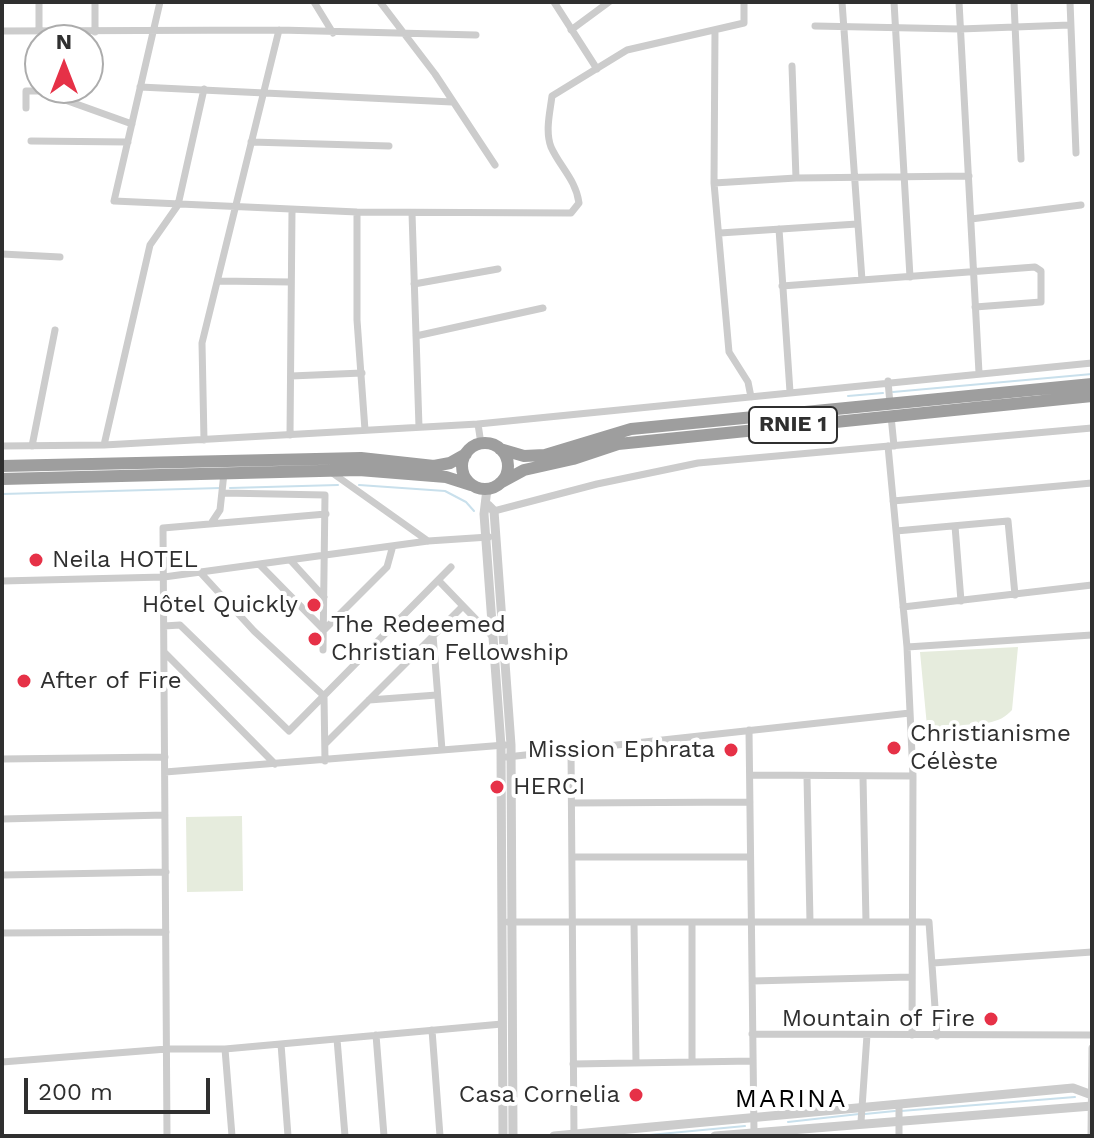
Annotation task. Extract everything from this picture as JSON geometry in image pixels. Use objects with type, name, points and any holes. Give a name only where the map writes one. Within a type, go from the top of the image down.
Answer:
[{"type":"highway","name":"RNIE 1","points":[[487,489],[524,470],[573,459],[618,444],[1092,384]]},
{"type":"highway","name":"RNIE 1","points":[[481,444],[524,456],[545,455],[631,429],[1092,396]]},
{"type":"highway","points":[[2,466],[361,458],[434,466],[450,463],[481,444]]},
{"type":"highway","points":[[500,449],[508,467],[500,483]]},
{"type":"highway","points":[[466,454],[462,468],[471,485]]},
{"type":"highway","points":[[2,479],[329,471],[446,477],[487,489]]},
{"type":"street","points":[[39,2],[39,24]]},
{"type":"street","points":[[95,2],[95,24]]},
{"type":"street","points":[[160,2],[114,201],[412,213],[571,213],[578,208],[575,185],[551,146],[548,133],[552,96],[627,50],[744,23],[744,2]]},
{"type":"street","points":[[314,2],[333,33]]},
{"type":"street","points":[[380,2],[495,165]]},
{"type":"street","points":[[554,2],[597,69]]},
{"type":"street","points":[[571,30],[609,2]]},
{"type":"street","points":[[842,2],[862,280]]},
{"type":"street","points":[[894,2],[910,277]]},
{"type":"street","points":[[959,2],[979,373]]},
{"type":"street","points":[[1014,2],[1021,159]]},
{"type":"street","points":[[1070,2],[1076,153]]},
{"type":"street","points":[[815,26],[960,29],[1070,25]]},
{"type":"street","points":[[104,32],[279,30],[476,35]]},
{"type":"street","points":[[204,440],[202,343],[279,30]]},
{"type":"street","points":[[715,30],[714,183],[729,352],[748,382],[751,397]]},
{"type":"street","points":[[2,31],[24,31]]},
{"type":"street","points":[[792,66],[796,178]]},
{"type":"street","points":[[140,87],[452,102]]},
{"type":"street","points":[[102,464],[102,445],[150,245],[178,205],[204,89]]},
{"type":"street","points":[[26,108],[26,91],[40,91],[132,124]]},
{"type":"street","points":[[31,141],[128,142]]},
{"type":"street","points":[[251,142],[389,146]]},
{"type":"street","points":[[714,183],[904,175],[969,176]]},
{"type":"street","points":[[971,219],[1081,205]]},
{"type":"street","points":[[290,435],[292,210]]},
{"type":"street","points":[[357,212],[357,320],[365,430]]},
{"type":"street","points":[[412,213],[419,427]]},
{"type":"street","points":[[720,233],[857,224]]},
{"type":"street","points":[[779,229],[790,392]]},
{"type":"street","points":[[2,254],[60,257]]},
{"type":"street","points":[[782,286],[1035,267],[1042,273],[1041,302],[975,307]]},
{"type":"street","points":[[414,284],[498,269]]},
{"type":"street","points":[[218,281],[291,282]]},
{"type":"street","points":[[416,336],[543,308]]},
{"type":"street","points":[[32,446],[55,330]]},
{"type":"street","points":[[2,446],[102,445],[478,424],[1092,363]]},
{"type":"street","points":[[291,376],[362,373]]},
{"type":"street","points":[[888,381],[893,501],[907,647],[913,776],[910,922],[912,1035]]},
{"type":"street","points":[[478,424],[481,444]]},
{"type":"street","points":[[491,508],[698,463],[1092,428]]},
{"type":"street","points":[[329,471],[428,541]]},
{"type":"street","points":[[212,522],[224,493],[224,473]]},
{"type":"street","points":[[893,501],[1092,483]]},
{"type":"street","points":[[487,489],[491,508],[493,637],[506,745]]},
{"type":"street","points":[[224,493],[321,492],[325,495],[323,650]]},
{"type":"street","points":[[167,1136],[163,528],[326,514]]},
{"type":"street","points":[[896,531],[1009,521],[1015,595]]},
{"type":"street","points":[[955,526],[961,601]]},
{"type":"street","points":[[2,581],[164,577],[198,570],[392,549],[428,541],[491,537]]},
{"type":"street","points":[[491,537],[506,745],[513,1136]]},
{"type":"street","points":[[324,630],[387,567],[392,549]]},
{"type":"street","points":[[292,562],[324,597]]},
{"type":"street","points":[[260,565],[324,630]]},
{"type":"street","points":[[164,626],[180,625],[287,730],[324,700],[451,567]]},
{"type":"street","points":[[198,570],[324,700],[325,761]]},
{"type":"street","points":[[439,581],[493,637]]},
{"type":"street","points":[[903,607],[1092,585]]},
{"type":"street","points":[[325,744],[463,606]]},
{"type":"street","points":[[433,635],[442,750]]},
{"type":"street","points":[[907,647],[1092,635]]},
{"type":"street","points":[[164,652],[276,764]]},
{"type":"street","points":[[369,700],[437,695]]},
{"type":"street","points":[[506,757],[910,713]]},
{"type":"street","points":[[749,730],[754,1132]]},
{"type":"street","points":[[165,772],[506,745]]},
{"type":"street","points":[[571,750],[574,1135]]},
{"type":"street","points":[[2,759],[165,757]]},
{"type":"street","points":[[750,775],[913,776]]},
{"type":"street","points":[[807,777],[810,922]]},
{"type":"street","points":[[863,777],[866,922]]},
{"type":"street","points":[[572,803],[750,802]]},
{"type":"street","points":[[2,819],[165,815]]},
{"type":"street","points":[[572,857],[750,857]]},
{"type":"street","points":[[2,875],[166,872]]},
{"type":"street","points":[[507,922],[929,922],[937,1036]]},
{"type":"street","points":[[503,1136],[502,1024],[507,922]]},
{"type":"street","points":[[634,922],[636,1063]]},
{"type":"street","points":[[692,922],[692,1062]]},
{"type":"street","points":[[2,933],[166,932]]},
{"type":"street","points":[[933,963],[1092,952]]},
{"type":"street","points":[[752,981],[910,977]]},
{"type":"street","points":[[2,1062],[167,1049],[225,1049],[502,1024]]},
{"type":"street","points":[[432,1030],[440,1136]]},
{"type":"street","points":[[752,1034],[1092,1035]]},
{"type":"street","points":[[376,1035],[384,1136]]},
{"type":"street","points":[[861,1122],[867,1035]]},
{"type":"street","points":[[337,1039],[345,1136]]},
{"type":"street","points":[[281,1044],[288,1136]]},
{"type":"street","points":[[1091,1136],[1092,1048]]},
{"type":"street","points":[[225,1049],[232,1136]]},
{"type":"street","points":[[573,1064],[753,1061]]},
{"type":"street","points":[[554,1136],[1073,1088],[1092,1100]]},
{"type":"street","points":[[715,1136],[780,1133],[839,1124],[1092,1100]]},
{"type":"street","points":[[899,1104],[899,1136]]},
{"type":"street","points":[[839,1124],[839,1136]]},
{"type":"green space","points":[[1018,647],[1012,710],[1007,715],[996,721],[963,725],[962,729],[928,737],[920,652]]},
{"type":"green space","points":[[242,816],[243,891],[187,892],[186,817]]},
{"type":"waterway","points":[[893,392],[1092,374]]},
{"type":"waterway","points":[[848,396],[883,393]]},
{"type":"waterway","points":[[230,488],[338,485]]},
{"type":"waterway","points":[[359,485],[445,491],[466,502],[474,511]]},
{"type":"waterway","points":[[2,494],[221,488]]},
{"type":"waterway","points":[[901,1111],[1075,1097]]},
{"type":"waterway","points":[[865,1114],[895,1111]]},
{"type":"waterway","points":[[788,1122],[859,1114]]},
{"type":"waterway","points":[[639,1136],[745,1126]]},
{"type":"place","name":"Neila HOTEL","points":[[36,560]]},
{"type":"place","name":"Hôtel Quickly","points":[[314,605]]},
{"type":"place","name":"The Redeemed Christian Fellowship","points":[[315,639]]},
{"type":"place","name":"After of Fire","points":[[24,681]]},
{"type":"place","name":"Christianisme Célèste","points":[[894,748]]},
{"type":"place","name":"Mission Ephrata","points":[[731,750]]},
{"type":"place","name":"HERCI","points":[[497,787]]},
{"type":"place","name":"Mountain of Fire","points":[[991,1019]]},
{"type":"place","name":"Casa Cornelia","points":[[636,1095]]},
{"type":"district","name":"MARINA","points":[[791,1099]]}]
